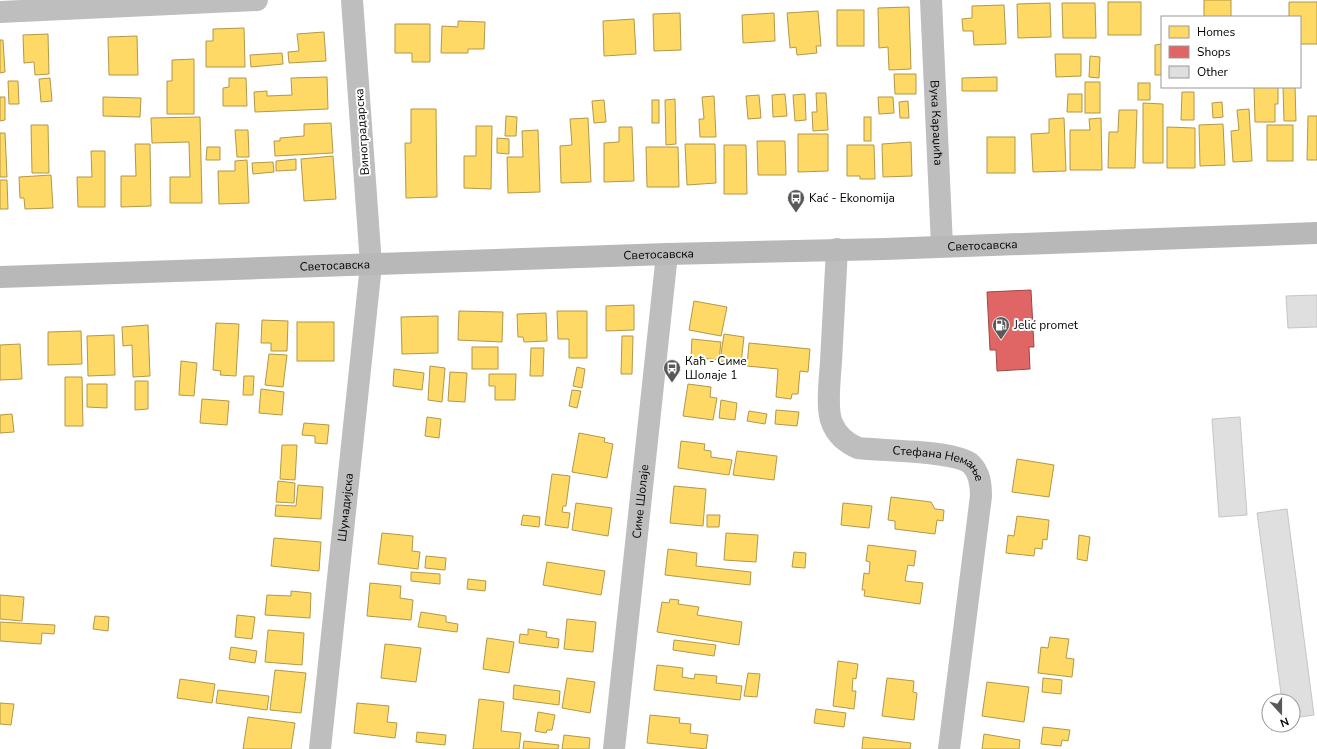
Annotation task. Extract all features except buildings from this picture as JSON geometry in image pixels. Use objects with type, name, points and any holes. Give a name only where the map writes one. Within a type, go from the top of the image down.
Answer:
[{"type":"main road","name":"Светосавска","points":[[0,277],[1317,232]]},
{"type":"street","points":[[0,12],[257,0]]},
{"type":"street","name":"Виноградарска","points":[[352,0],[372,265]]},
{"type":"street","name":"Вука Караџића","points":[[931,0],[942,246]]},
{"type":"street","name":"Стефана Немање","points":[[837,249],[829,396],[831,422],[836,431],[842,439],[858,448],[937,454],[970,463],[975,470],[981,486],[982,496],[949,749]]},
{"type":"street","name":"Симе Шолаје","points":[[614,749],[667,254]]},
{"type":"street","name":"Шумадијска","points":[[320,749],[372,265]]},
{"type":"place","name":"Kać - Ekonomija","points":[[796,213]]},
{"type":"place","name":"Jelić promet","points":[[1001,340]]},
{"type":"place","name":"Каћ - Симе Шолаје 1","points":[[672,383]]}]
